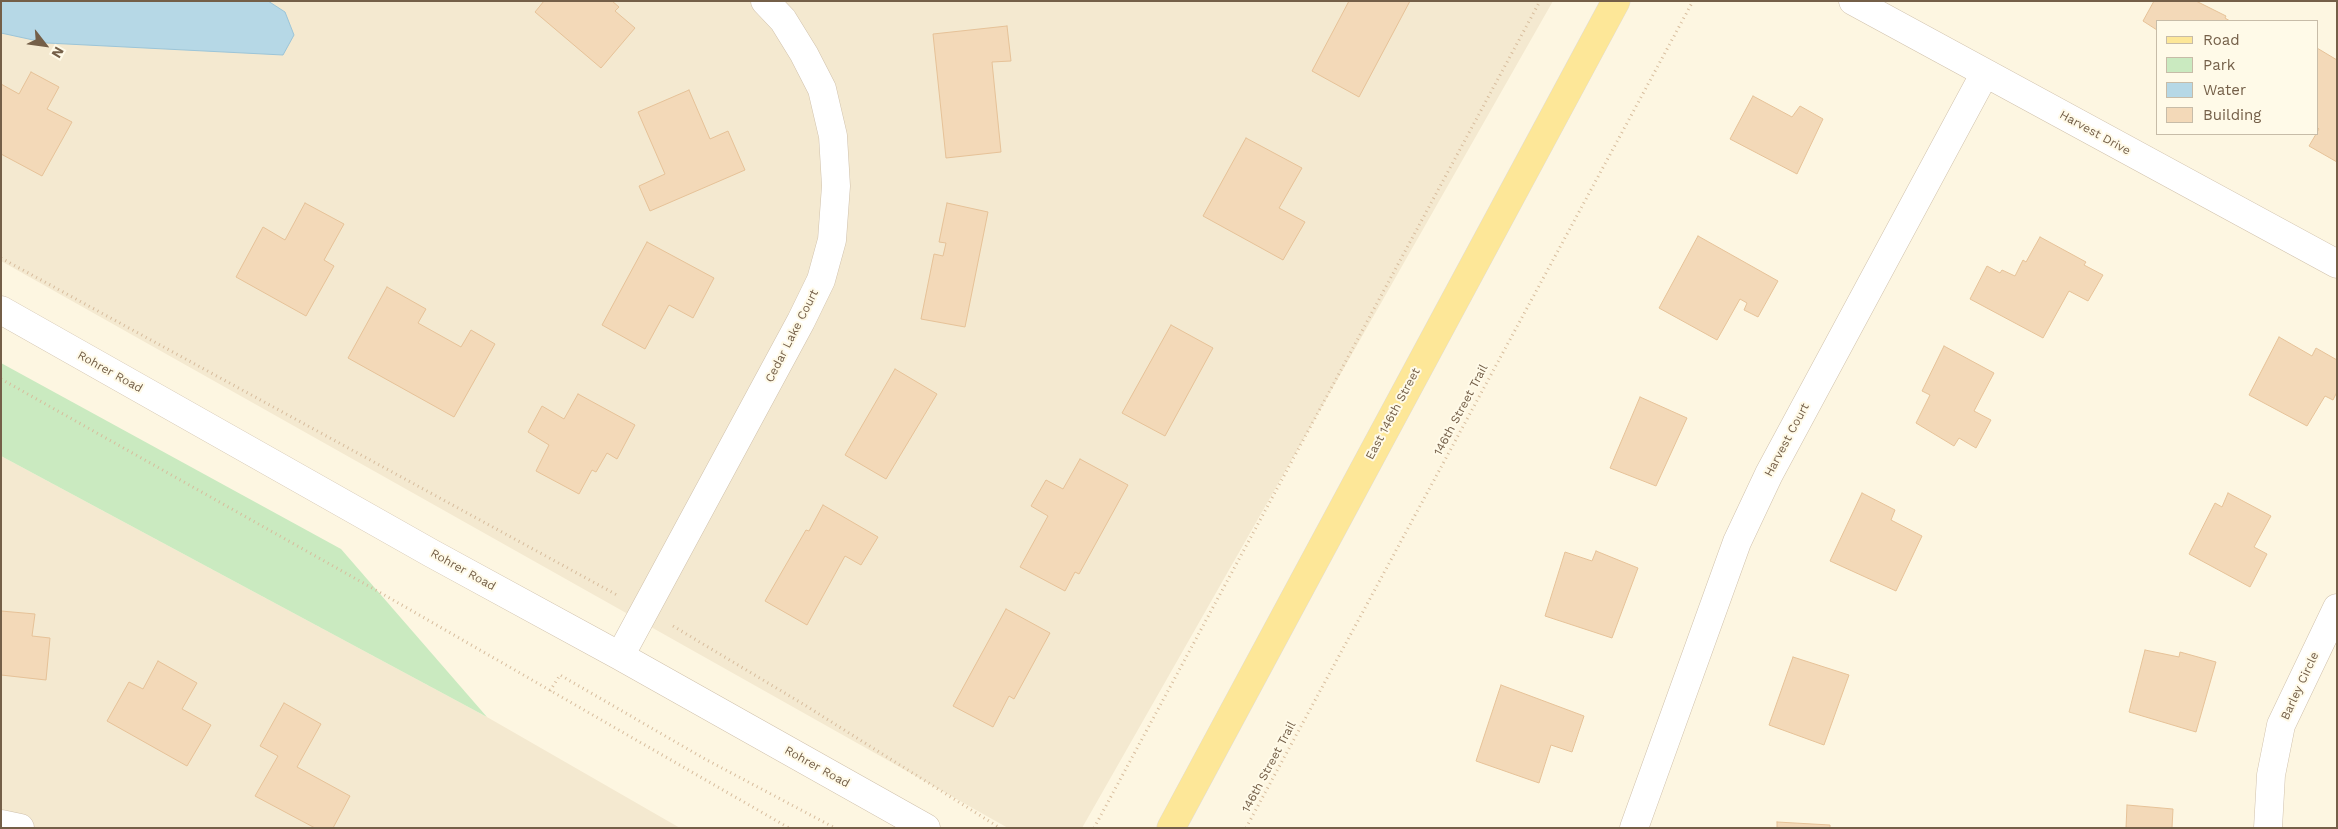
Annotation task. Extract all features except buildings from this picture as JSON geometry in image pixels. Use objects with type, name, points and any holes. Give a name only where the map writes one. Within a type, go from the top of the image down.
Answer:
[{"type":"main road","name":"East 146th Street","points":[[1171,828],[1616,1]]},
{"type":"street","name":"Cedar Lake Court","points":[[620,656],[646,611],[821,280],[832,240],[836,186],[832,136],[822,89],[804,54],[783,20],[765,1]]},
{"type":"street","name":"Harvest Drive","points":[[1853,1],[2337,264]]},
{"type":"street","name":"Harvest Court","points":[[1634,828],[1737,542],[1769,474],[1985,73]]},
{"type":"street","name":"Rohrer Road","points":[[1,310],[431,553],[620,656],[926,828]]},
{"type":"street","name":"Barley Circle","points":[[2268,828],[2271,775],[2281,725],[2337,608]]},
{"type":"street","points":[[1,824],[20,828]]},
{"type":"path","points":[[1094,828],[1540,1]]},
{"type":"path","name":"146th Street Trail","points":[[1246,828],[1693,1]]},
{"type":"path","points":[[1,258],[646,611],[803,704],[1000,828]]},
{"type":"path","points":[[1,379],[789,828]]},
{"type":"path","points":[[550,691],[560,675],[720,767],[835,828]]},
{"type":"shaded area","points":[[1,1],[1553,1],[1082,828],[1008,828],[1,261]]},
{"type":"shaded area","points":[[1,456],[487,717],[680,828],[1,828]]},
{"type":"green space","points":[[1,363],[341,549],[487,717],[1,456]]},
{"type":"water","points":[[1,1],[268,1],[285,12],[294,35],[283,55],[47,43],[1,33]]}]
